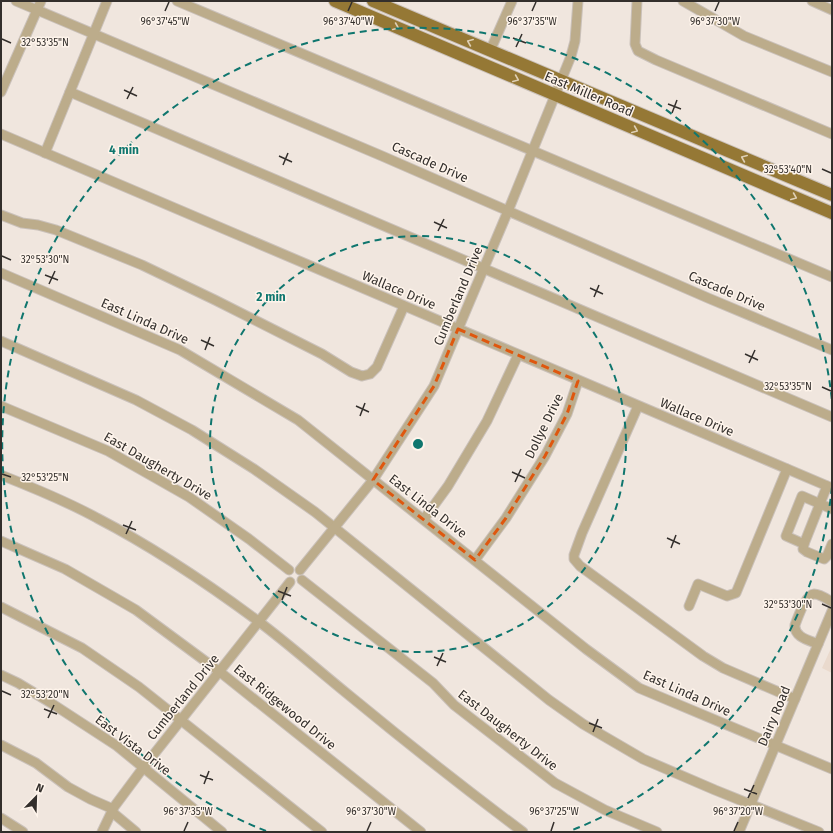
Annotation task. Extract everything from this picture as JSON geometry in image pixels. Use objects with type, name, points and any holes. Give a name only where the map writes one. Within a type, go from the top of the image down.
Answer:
[{"type":"main road","name":"East Miller Road","points":[[335,1],[349,4],[555,95],[832,213]]},
{"type":"main road","name":"East Miller Road","points":[[374,1],[832,195]]},
{"type":"main road","points":[[773,188],[780,173]]},
{"type":"street","name":"Cascade Drive","points":[[16,1],[39,5],[94,34],[382,156],[708,298],[832,350]]},
{"type":"street","points":[[44,153],[107,1]]},
{"type":"street","points":[[177,1],[832,277]]},
{"type":"street","points":[[490,51],[512,1]]},
{"type":"street","name":"Cumberland Drive","points":[[300,570],[373,480],[434,386],[508,211],[571,56],[575,41],[578,1]]},
{"type":"street","points":[[637,1],[635,44],[638,51],[832,134]]},
{"type":"street","points":[[683,1],[744,36],[832,72]]},
{"type":"street","points":[[812,1],[832,10]]},
{"type":"street","points":[[1,92],[39,5]]},
{"type":"street","points":[[70,92],[832,417]]},
{"type":"street","name":"Wallace Drive","points":[[1,134],[578,381],[830,487]]},
{"type":"street","points":[[1,215],[22,223],[38,225],[56,230],[142,265],[264,324],[322,354],[351,372],[362,376],[370,374],[377,367],[404,306]]},
{"type":"street","name":"East Linda Drive","points":[[1,272],[180,350],[298,420],[586,649],[639,688],[832,769]]},
{"type":"street","points":[[1,341],[136,400],[192,430],[254,469],[314,512],[549,700],[583,724],[643,759],[819,832]]},
{"type":"street","points":[[424,519],[448,486],[487,421],[518,355]]},
{"type":"street","name":"Dollye Drive","points":[[475,560],[506,518],[545,456],[567,414],[578,381]]},
{"type":"street","name":"East Daugherty Drive","points":[[1,406],[108,451],[189,497],[249,539],[289,570]]},
{"type":"street","points":[[638,406],[582,533],[574,559],[580,566],[704,656],[723,668],[795,699]]},
{"type":"street","points":[[689,606],[698,584],[727,596],[736,593],[787,469]]},
{"type":"street","points":[[1,475],[49,494],[97,518],[158,553],[259,622],[360,704],[523,832]]},
{"type":"street","points":[[830,487],[820,504],[803,549],[804,551],[824,558],[827,556],[831,548]]},
{"type":"street","points":[[804,544],[786,536],[802,496],[832,509]]},
{"type":"street","name":"East Ridgewood Drive","points":[[1,541],[65,569],[136,610],[220,672],[421,832]]},
{"type":"street","points":[[293,568],[300,570],[303,576],[302,580],[297,584],[290,582],[287,577],[289,570],[293,568]]},
{"type":"street","name":"East Daugherty Drive","points":[[302,580],[433,683],[454,705],[555,783],[605,810],[657,832]]},
{"type":"street","name":"Cumberland Drive","points":[[102,832],[112,810],[143,768],[290,582]]},
{"type":"street","points":[[818,644],[796,633],[794,629],[795,625],[808,596],[813,594],[832,602]]},
{"type":"street","points":[[1,607],[82,648],[139,687],[322,832]]},
{"type":"street","name":"Dairy Road","points":[[740,832],[832,611]]},
{"type":"street","name":"East Vista Drive","points":[[1,676],[18,683],[117,746],[222,832]]},
{"type":"street","points":[[1,745],[36,763],[68,787],[112,810],[136,832]]},
{"type":"street","points":[[1,818],[23,832]]},
{"type":"highlighted area","points":[[458,329],[578,381],[567,414],[545,456],[506,518],[475,560],[373,480],[434,386]]},
{"type":"shaded area","points":[[832,646],[832,673],[822,668]]}]
